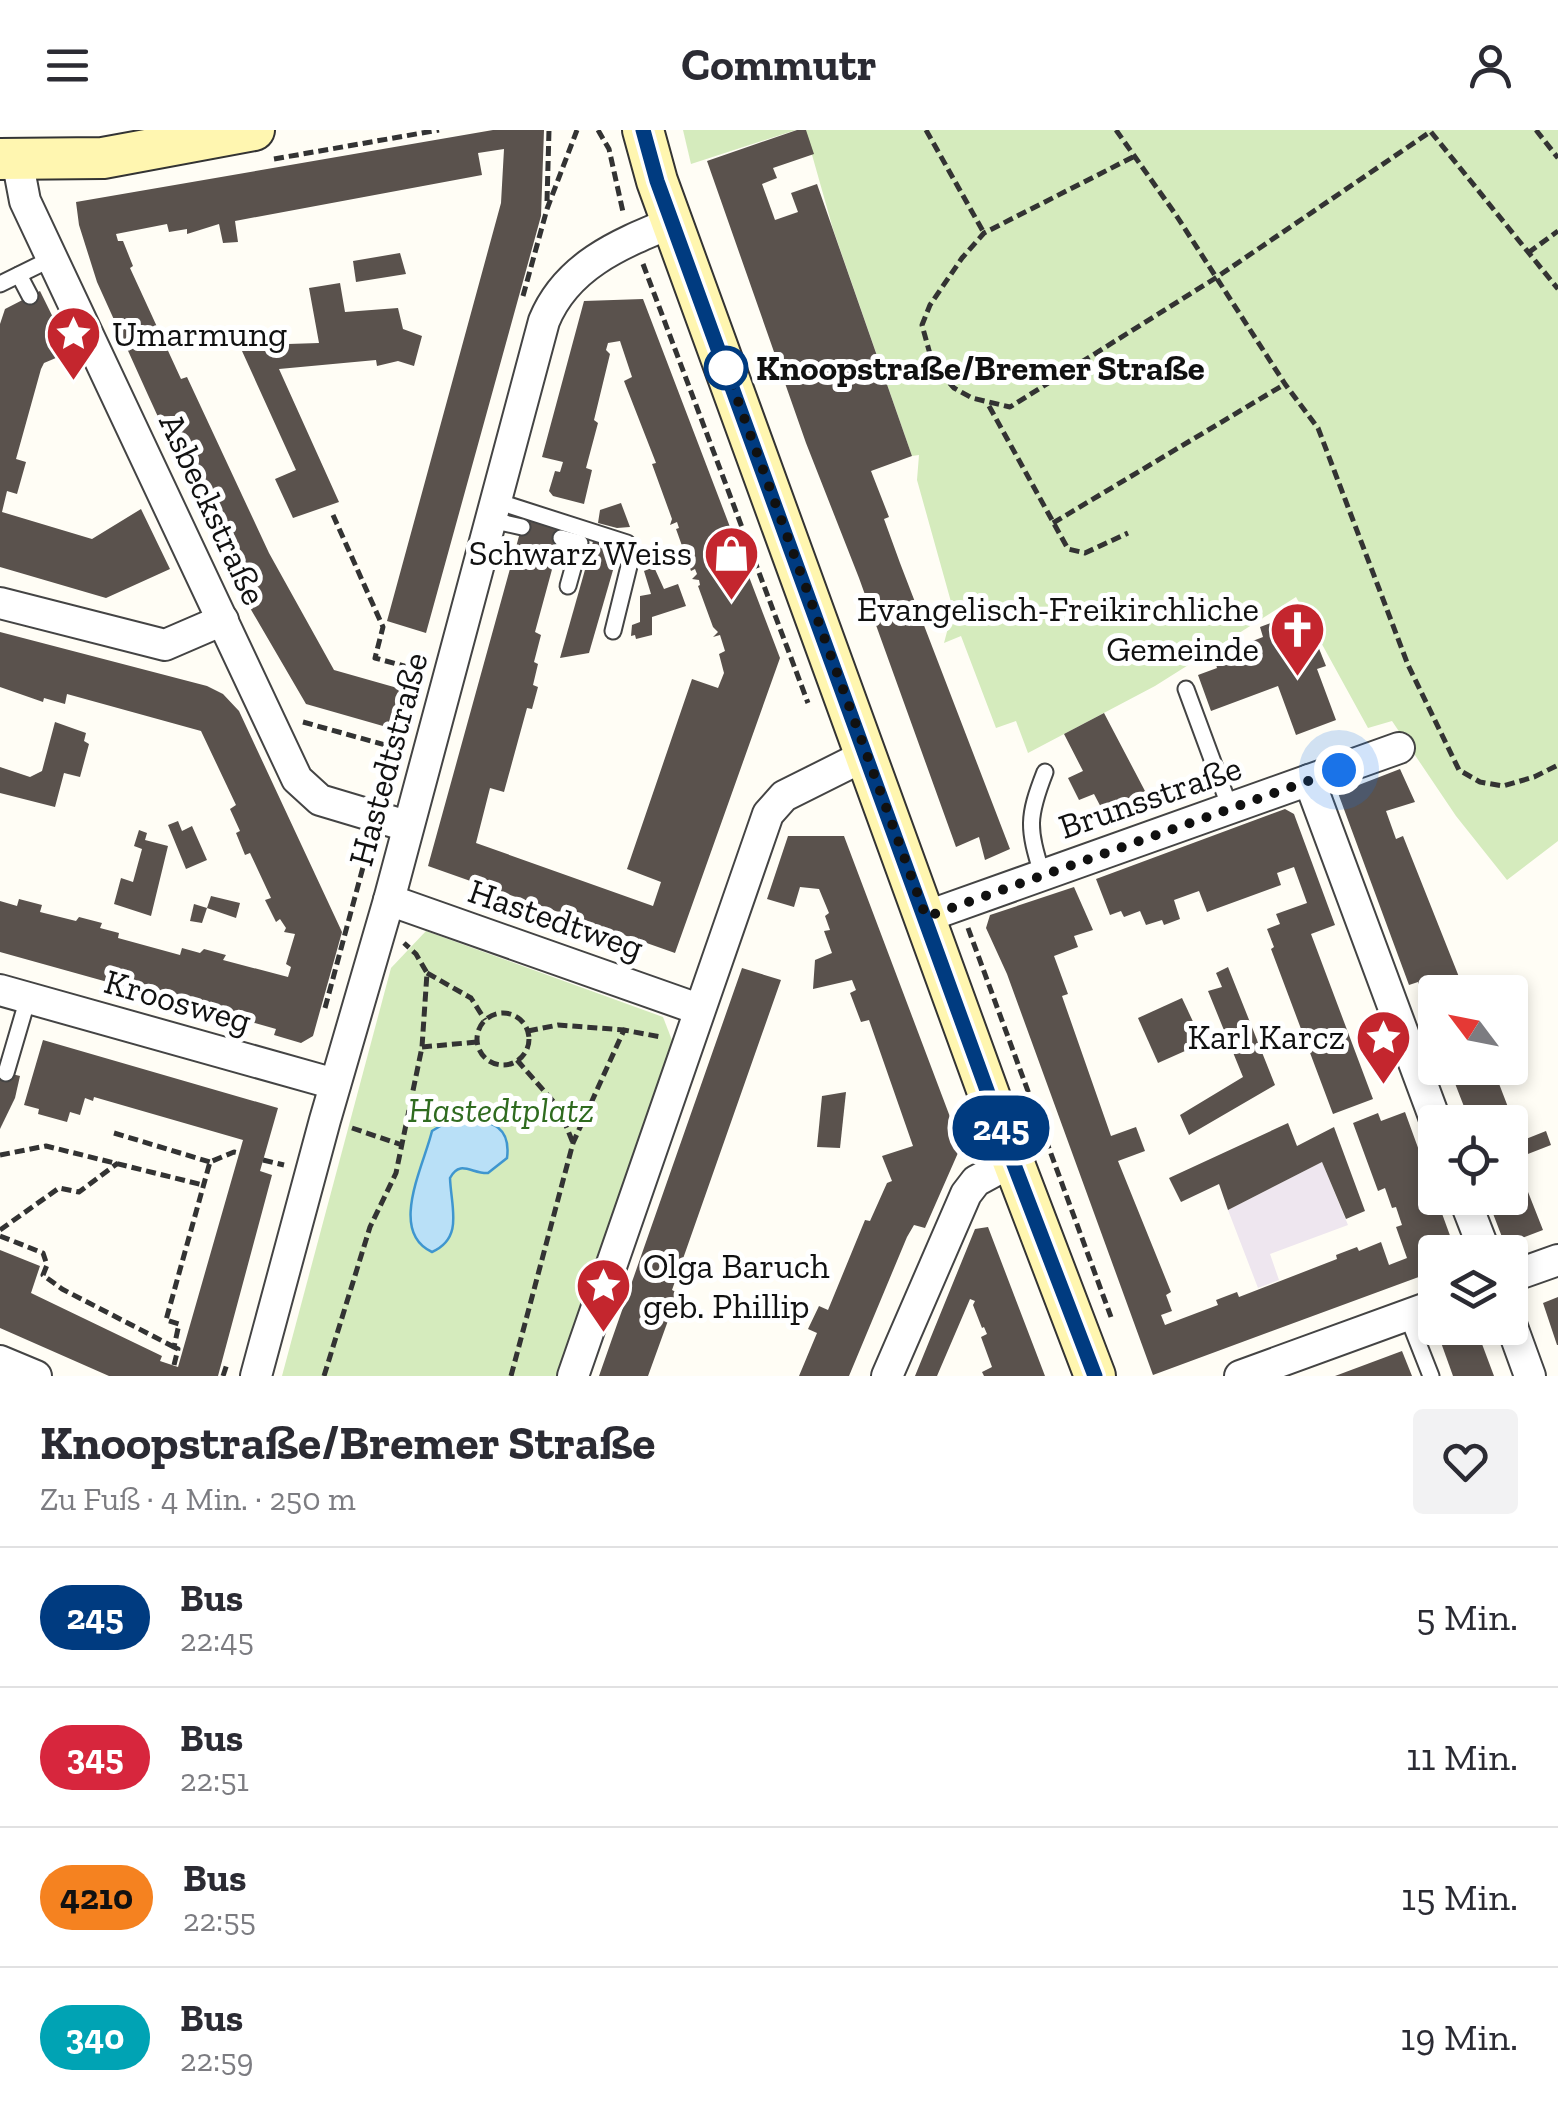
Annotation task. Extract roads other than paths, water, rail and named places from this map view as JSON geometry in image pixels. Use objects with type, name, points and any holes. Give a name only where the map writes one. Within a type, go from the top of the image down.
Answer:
[{"type":"main road","points":[[8,159],[103,158],[254,130]]},
{"type":"main road","points":[[643,130],[672,222],[1013,1162],[1095,1376]]},
{"type":"street","name":"Asbeckstraße","points":[[8,159],[296,778],[320,800],[407,826]]},
{"type":"street","name":"Hastedtstraße","points":[[256,1376],[335,1084],[390,900],[544,321],[571,278],[594,260],[672,222]]},
{"type":"street","points":[[0,602],[164,645],[223,620]]},
{"type":"street","name":"Brunsstraße","points":[[926,917],[1400,748]]},
{"type":"street","points":[[572,1376],[768,814],[784,796],[868,754]]},
{"type":"street","points":[[1309,780],[1430,1105]]},
{"type":"street","name":"Hastedtweg","points":[[390,900],[698,1009]]},
{"type":"street","name":"Kroosweg","points":[[14,994],[335,1084]]},
{"type":"street","points":[[887,1376],[966,1194],[976,1181],[1013,1162]]},
{"type":"street","points":[[1528,1271],[1558,1260]]},
{"type":"street","points":[[1240,1376],[1418,1311]]},
{"type":"street","points":[[1519,1345],[1530,1376]]},
{"type":"street","points":[[0,1361],[36,1376]]},
{"type":"lane","points":[[0,284],[53,258]]},
{"type":"lane","points":[[19,275],[30,296]]},
{"type":"lane","points":[[493,510],[522,527]]},
{"type":"lane","points":[[493,510],[627,544],[632,558],[612,631]]},
{"type":"lane","points":[[560,538],[580,543],[568,586]]},
{"type":"lane","points":[[1186,689],[1230,808]]},
{"type":"lane","points":[[1042,874],[1030,834],[1032,804],[1045,772]]},
{"type":"lane","points":[[6,1072],[14,994]]},
{"type":"lane","points":[[1427,1345],[1432,1376]]},
{"type":"water","points":[[466,1120],[498,1128],[506,1139],[507,1158],[488,1173],[462,1168],[454,1172],[450,1178],[452,1230],[442,1246],[432,1252],[419,1242],[412,1229],[412,1197],[432,1131]]},
{"type":"place","name":"Knoopstraße/Bremer Straße","points":[[726,368]]},
{"type":"place","name":"Umarmung","points":[[73,383]]},
{"type":"place","name":"Schwarz Weiss","points":[[731,602]]},
{"type":"place","name":"Evangelisch-Freikirchliche Gemeinde","points":[[1298,678]]},
{"type":"place","name":"Karl Karcz","points":[[1384,1086]]},
{"type":"place","name":"Olga Baruch geb. Phillip","points":[[604,1335]]},
{"type":"park label","name":"Hastedtplatz","points":[[501,1110]]}]
